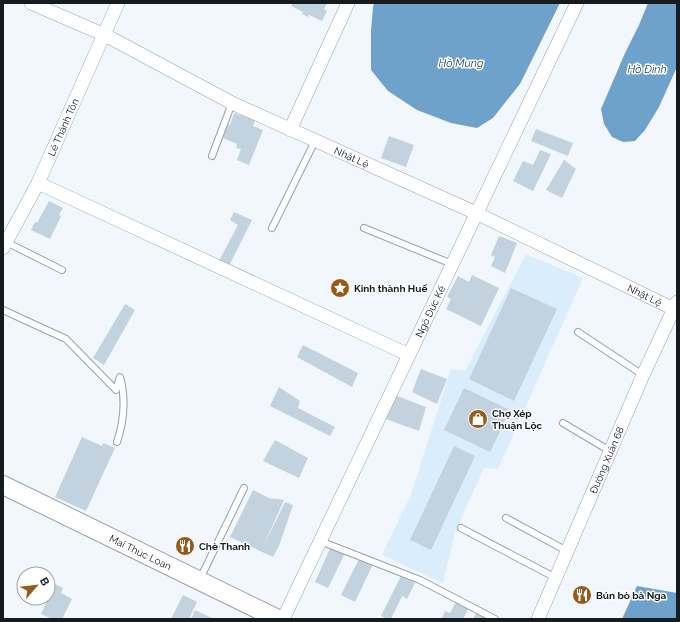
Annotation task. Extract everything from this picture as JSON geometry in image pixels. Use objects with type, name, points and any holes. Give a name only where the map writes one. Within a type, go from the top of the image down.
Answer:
[{"type":"street","name":"Nhật Lệ","points":[[31,3],[45,6],[105,35],[232,104],[476,213],[675,305]]},
{"type":"street","name":"Lê Thánh Tôn","points":[[5,245],[38,183],[118,3]]},
{"type":"street","points":[[290,130],[348,3]]},
{"type":"street","name":"Ngô Đức Kế","points":[[283,619],[577,3]]},
{"type":"street","points":[[38,183],[408,355]]},
{"type":"street","name":"Đường Xuân 68","points":[[538,619],[675,305]]},
{"type":"street","name":"Mai Thúc Loan","points":[[3,485],[278,619]]},
{"type":"lane","points":[[212,156],[232,104]]},
{"type":"lane","points":[[272,228],[315,140]]},
{"type":"lane","points":[[364,228],[452,264]]},
{"type":"lane","points":[[5,245],[62,270]]},
{"type":"lane","points":[[3,310],[66,339],[116,390],[120,377],[123,388],[123,414],[122,427],[117,442]]},
{"type":"lane","points":[[578,332],[643,376]]},
{"type":"lane","points":[[563,423],[610,451]]},
{"type":"lane","points":[[200,580],[244,488]]},
{"type":"lane","points":[[506,518],[567,551]]},
{"type":"lane","points":[[461,528],[556,578]]},
{"type":"lane","points":[[320,541],[420,580],[495,619]]},
{"type":"shaded area","name":"Chợ Xép Thuận Lộc","points":[[526,254],[583,278],[498,469],[484,468],[455,532],[443,583],[382,555],[411,494],[451,369],[465,371]]},
{"type":"water","name":"Hồ Mung","points":[[374,3],[560,3],[520,84],[493,118],[477,128],[451,123],[417,110],[388,91],[371,70],[371,31]]},
{"type":"water","name":"Hồ Đình","points":[[648,3],[677,3],[677,67],[659,107],[645,130],[635,141],[623,142],[612,137],[604,124],[601,109]]},
{"type":"water","points":[[637,586],[677,593],[677,619],[622,619]]},
{"type":"building","points":[[293,3],[327,3],[324,9],[327,11],[322,21],[309,15],[308,17],[302,14],[303,12],[291,6]]},
{"type":"building","points":[[234,113],[255,120],[253,126],[263,130],[249,165],[237,160],[241,149],[236,148],[237,144],[223,138]]},
{"type":"building","points":[[536,129],[573,143],[568,156],[531,141]]},
{"type":"building","points":[[389,136],[414,145],[406,167],[381,158]]},
{"type":"building","points":[[540,150],[551,154],[533,191],[513,181],[523,161],[533,165]]},
{"type":"building","points":[[564,160],[576,169],[562,198],[546,190]]},
{"type":"building","points":[[49,201],[63,208],[59,215],[61,216],[50,239],[31,230],[35,222],[37,223]]},
{"type":"building","points":[[234,212],[252,220],[229,266],[219,261],[238,225],[230,220]]},
{"type":"building","points":[[499,236],[517,243],[505,273],[491,266],[495,257],[491,255]]},
{"type":"building","points":[[472,275],[499,288],[481,326],[446,309],[451,299],[447,297],[458,276],[469,282]]},
{"type":"building","points":[[511,288],[557,309],[514,401],[469,379]]},
{"type":"building","points":[[125,304],[135,310],[104,365],[93,358]]},
{"type":"building","points":[[303,345],[358,373],[352,387],[297,357]]},
{"type":"building","points":[[421,369],[447,379],[437,404],[412,392]]},
{"type":"building","points":[[279,387],[300,401],[298,408],[335,427],[330,436],[270,406]]},
{"type":"building","points":[[464,388],[510,410],[490,452],[444,430]]},
{"type":"building","points":[[392,394],[426,407],[419,431],[383,418]]},
{"type":"building","points":[[82,437],[102,446],[103,443],[115,448],[86,511],[55,497]]},
{"type":"building","points":[[275,440],[308,458],[299,478],[263,461]]},
{"type":"building","points":[[454,446],[475,456],[431,550],[410,540]]},
{"type":"building","points":[[253,490],[269,498],[284,500],[262,549],[285,502],[293,505],[279,546],[273,557],[230,537]]},
{"type":"building","points":[[332,544],[346,551],[328,588],[315,582]]},
{"type":"building","points":[[361,555],[374,562],[355,602],[341,595]]},
{"type":"building","points":[[401,576],[415,583],[407,599],[402,596],[391,619],[387,619],[381,616]]},
{"type":"building","points":[[56,584],[63,588],[61,593],[72,599],[62,619],[52,619],[41,614],[45,606],[56,606]]},
{"type":"building","points":[[183,595],[197,602],[189,619],[171,619]]},
{"type":"building","points":[[456,602],[470,605],[463,619],[442,619],[445,611],[450,613]]},
{"type":"building","points":[[195,610],[197,611],[214,619],[191,619]]},
{"type":"building","points":[[477,612],[493,619],[473,619]]},
{"type":"place","name":"Kinh thành Huế","points":[[340,288]]},
{"type":"place","name":"Chợ Xép Thuận Lộc","points":[[478,419]]},
{"type":"place","name":"Chè Thanh","points":[[185,546]]},
{"type":"place","name":"Bún bò bà Nga","points":[[582,595]]}]
